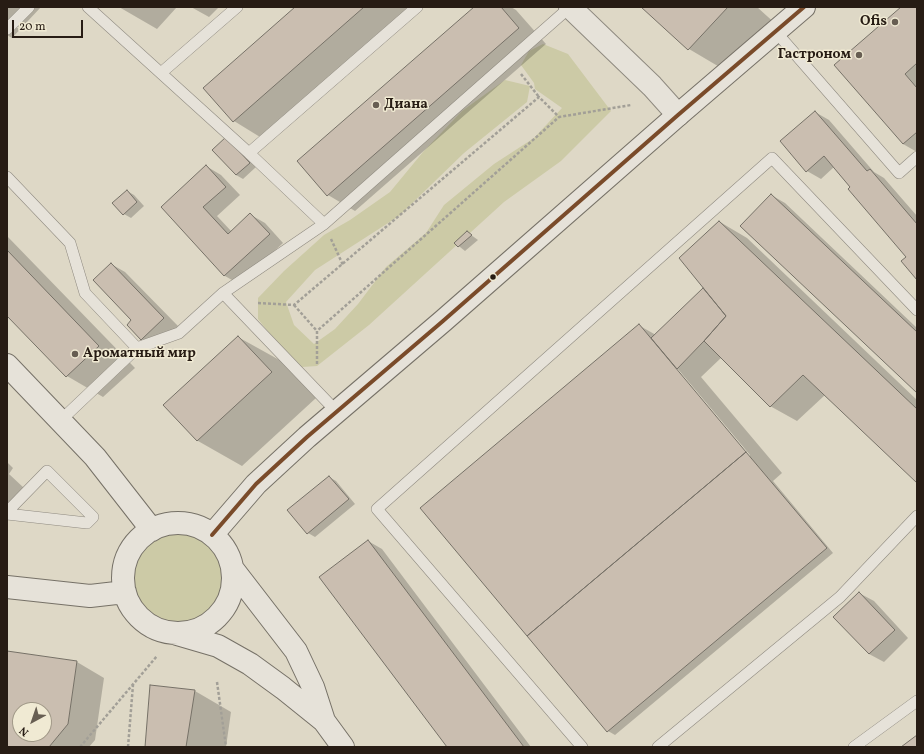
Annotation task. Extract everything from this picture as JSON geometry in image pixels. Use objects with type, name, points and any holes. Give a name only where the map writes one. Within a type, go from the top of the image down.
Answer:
[{"type":"main road","points":[[570,7],[652,86],[678,115]]},
{"type":"main road","points":[[212,535],[256,484],[307,437],[443,321],[678,115],[804,7]]},
{"type":"main road","points":[[7,365],[95,457],[152,530]]},
{"type":"main road","points":[[170,632],[185,633],[199,629],[212,622],[222,611],[229,598],[233,583],[232,568],[228,556],[221,545],[212,535],[189,525],[176,524],[152,530],[142,537],[134,546],[124,568],[123,580],[125,592],[130,604],[146,623],[158,629],[218,646],[250,664],[324,721],[343,747]]},
{"type":"main road","points":[[232,568],[296,651],[313,687],[324,721]]},
{"type":"main road","points":[[7,587],[90,596],[125,592]]},
{"type":"lane","points":[[7,29],[29,7]]},
{"type":"lane","points":[[88,7],[249,153],[324,224]]},
{"type":"lane","points":[[161,73],[237,7]]},
{"type":"lane","points":[[249,153],[417,7]]},
{"type":"lane","points":[[60,421],[137,348],[179,333],[324,224],[570,7]]},
{"type":"lane","points":[[776,32],[899,173],[917,157]]},
{"type":"lane","points":[[582,747],[377,509],[772,158],[917,310]]},
{"type":"lane","points":[[7,177],[70,243],[85,293],[137,348]]},
{"type":"lane","points":[[226,297],[337,412]]},
{"type":"lane","points":[[47,471],[93,517],[87,523],[7,513],[47,471]]},
{"type":"lane","points":[[658,747],[840,598],[917,516]]},
{"type":"lane","points":[[854,747],[917,701]]},
{"type":"path","points":[[510,60],[539,97],[559,117]]},
{"type":"path","points":[[294,306],[539,97]]},
{"type":"path","points":[[317,331],[559,117],[631,105]]},
{"type":"path","points":[[324,224],[342,265]]},
{"type":"path","points":[[226,297],[294,306],[317,331],[317,366]]},
{"type":"path","points":[[80,747],[157,656]]},
{"type":"path","points":[[216,682],[226,747]]},
{"type":"path","points":[[128,747],[133,684]]},
{"type":"shaded area","points":[[543,44],[568,54],[611,111],[561,161],[504,202],[369,325],[317,366],[302,367],[279,346],[258,319],[258,298],[284,271],[324,235],[350,220],[390,192],[423,152],[462,111],[505,80],[530,86],[527,102],[464,153],[399,216],[315,270],[286,302],[294,325],[314,344],[335,329],[358,304],[386,267],[426,233],[444,205],[494,164],[534,138],[562,108],[535,89],[534,83],[521,65],[529,51]]},
{"type":"shaded area","points":[[178,530],[196,534],[211,544],[221,559],[225,577],[221,595],[211,610],[196,620],[178,624],[160,620],[145,610],[135,595],[131,577],[135,559],[145,544],[160,534]]},
{"type":"building","points":[[295,7],[364,7],[233,122],[203,88]]},
{"type":"building","points":[[474,7],[501,7],[519,28],[327,196],[297,161]]},
{"type":"building","points":[[641,7],[728,7],[688,50]]},
{"type":"building","points":[[901,7],[917,7],[917,63],[905,74],[917,88],[917,132],[903,144],[834,65]]},
{"type":"building","points":[[815,111],[867,171],[870,169],[917,224],[917,280],[901,261],[906,257],[848,189],[850,187],[824,156],[806,172],[780,141]]},
{"type":"building","points":[[226,137],[250,163],[236,175],[212,150]]},
{"type":"building","points":[[206,165],[226,187],[203,207],[228,234],[250,213],[270,234],[224,276],[161,207]]},
{"type":"building","points":[[127,190],[137,202],[123,215],[112,203]]},
{"type":"building","points":[[771,194],[917,332],[917,393],[740,226]]},
{"type":"building","points":[[719,221],[917,409],[917,483],[803,375],[770,407],[704,341],[726,316],[679,258]]},
{"type":"building","points":[[467,231],[472,235],[458,247],[454,243]]},
{"type":"building","points":[[7,250],[99,346],[66,377],[7,316]]},
{"type":"building","points":[[111,263],[164,318],[141,340],[127,325],[131,320],[93,280]]},
{"type":"building","points":[[703,288],[726,316],[677,369],[651,338]]},
{"type":"building","points":[[639,324],[746,452],[527,636],[420,508]]},
{"type":"building","points":[[238,336],[272,372],[197,441],[163,405]]},
{"type":"building","points":[[746,452],[827,548],[607,732],[527,636]]},
{"type":"building","points":[[329,476],[349,499],[307,534],[287,510]]},
{"type":"building","points":[[368,540],[524,747],[447,747],[319,577]]},
{"type":"building","points":[[859,592],[895,630],[869,654],[833,617]]},
{"type":"building","points":[[7,651],[77,661],[68,724],[49,747],[7,747]]},
{"type":"building","points":[[150,685],[195,690],[186,747],[145,747]]},
{"type":"building","points":[[917,735],[917,747],[901,747]]},
{"type":"transit line","points":[[212,535],[256,484],[307,437],[443,321],[678,115],[804,7]]},
{"type":"place","name":"Ofis","points":[[895,22]]},
{"type":"place","name":"Гастроном","points":[[859,55]]},
{"type":"place","name":"Диана","points":[[376,105]]},
{"type":"place","name":"Ароматный мир","points":[[75,354]]}]
